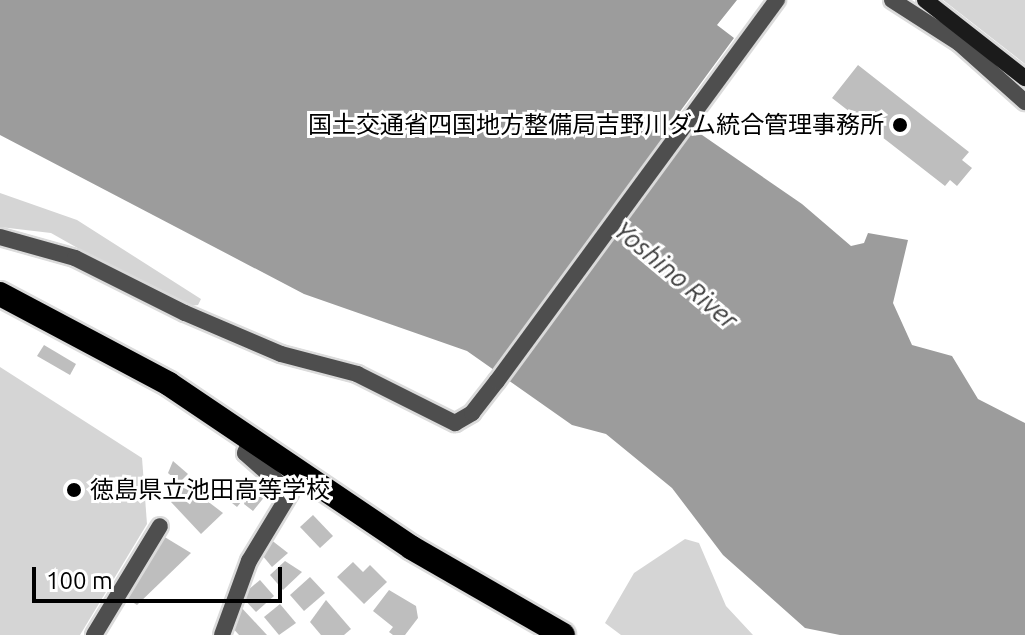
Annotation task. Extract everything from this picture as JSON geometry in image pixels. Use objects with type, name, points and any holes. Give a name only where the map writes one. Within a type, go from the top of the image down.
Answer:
[{"type":"highway","points":[[0,294],[169,384],[412,548],[563,635]]},
{"type":"main road","points":[[925,0],[1025,78]]},
{"type":"street","points":[[0,237],[75,258],[135,291],[281,354],[357,374],[449,422],[472,413],[497,381],[777,0]]},
{"type":"street","points":[[892,0],[959,43],[1025,102]]},
{"type":"street","points":[[222,635],[249,561],[290,493],[245,453],[251,439]]},
{"type":"street","points":[[95,635],[160,526]]},
{"type":"shaded area","points":[[943,0],[1025,0],[1025,64]]},
{"type":"shaded area","points":[[0,193],[77,220],[201,299],[198,305],[189,306],[129,277],[51,233],[0,227]]},
{"type":"shaded area","name":"徳島県立池田高等学校","points":[[0,367],[142,458],[147,524],[80,635],[0,635]]},
{"type":"shaded area","points":[[685,539],[699,543],[726,606],[753,635],[621,635],[605,623],[634,573]]},
{"type":"water","name":"Yoshino River","points":[[0,0],[737,0],[717,25],[734,38],[676,117],[802,204],[851,246],[864,243],[868,233],[908,240],[893,303],[912,345],[952,356],[978,399],[1025,423],[1025,635],[840,635],[805,628],[723,555],[672,488],[606,434],[572,425],[467,351],[304,294],[0,135]]},
{"type":"building","name":"国土交通省四国地方整備局吉野川ダム統合管理事務所","points":[[858,65],[969,152],[962,160],[972,168],[957,186],[950,180],[945,186],[832,98]]},
{"type":"building","points":[[44,345],[76,364],[70,375],[37,356]]},
{"type":"building","points":[[173,461],[188,474],[179,483],[168,473]]},
{"type":"building","points":[[244,477],[266,495],[253,511],[244,504],[246,496],[237,507],[227,499]]},
{"type":"building","points":[[185,484],[223,513],[201,534],[171,502]]},
{"type":"building","points":[[313,515],[333,536],[320,548],[300,527]]},
{"type":"building","points":[[163,536],[191,553],[137,605],[126,598]]},
{"type":"building","points":[[270,539],[288,553],[272,567],[262,555]]},
{"type":"building","points":[[285,561],[302,572],[283,590],[270,575]]},
{"type":"building","points":[[353,562],[363,572],[370,565],[387,582],[364,604],[337,577]]},
{"type":"building","points":[[310,577],[325,593],[304,611],[290,595]]},
{"type":"building","points":[[260,580],[274,596],[256,612],[241,596]]},
{"type":"building","points":[[389,590],[416,606],[418,618],[405,635],[389,632],[393,627],[373,611]]},
{"type":"building","points":[[326,600],[351,629],[344,635],[321,635],[310,622]]},
{"type":"building","points":[[280,604],[296,623],[279,635],[264,617]]},
{"type":"building","points":[[239,605],[267,635],[239,635],[230,625]]},
{"type":"place","name":"国土交通省四国地方整備局吉野川ダム統合管理事務所","points":[[900,125]]},
{"type":"place","name":"徳島県立池田高等学校","points":[[74,490]]}]
